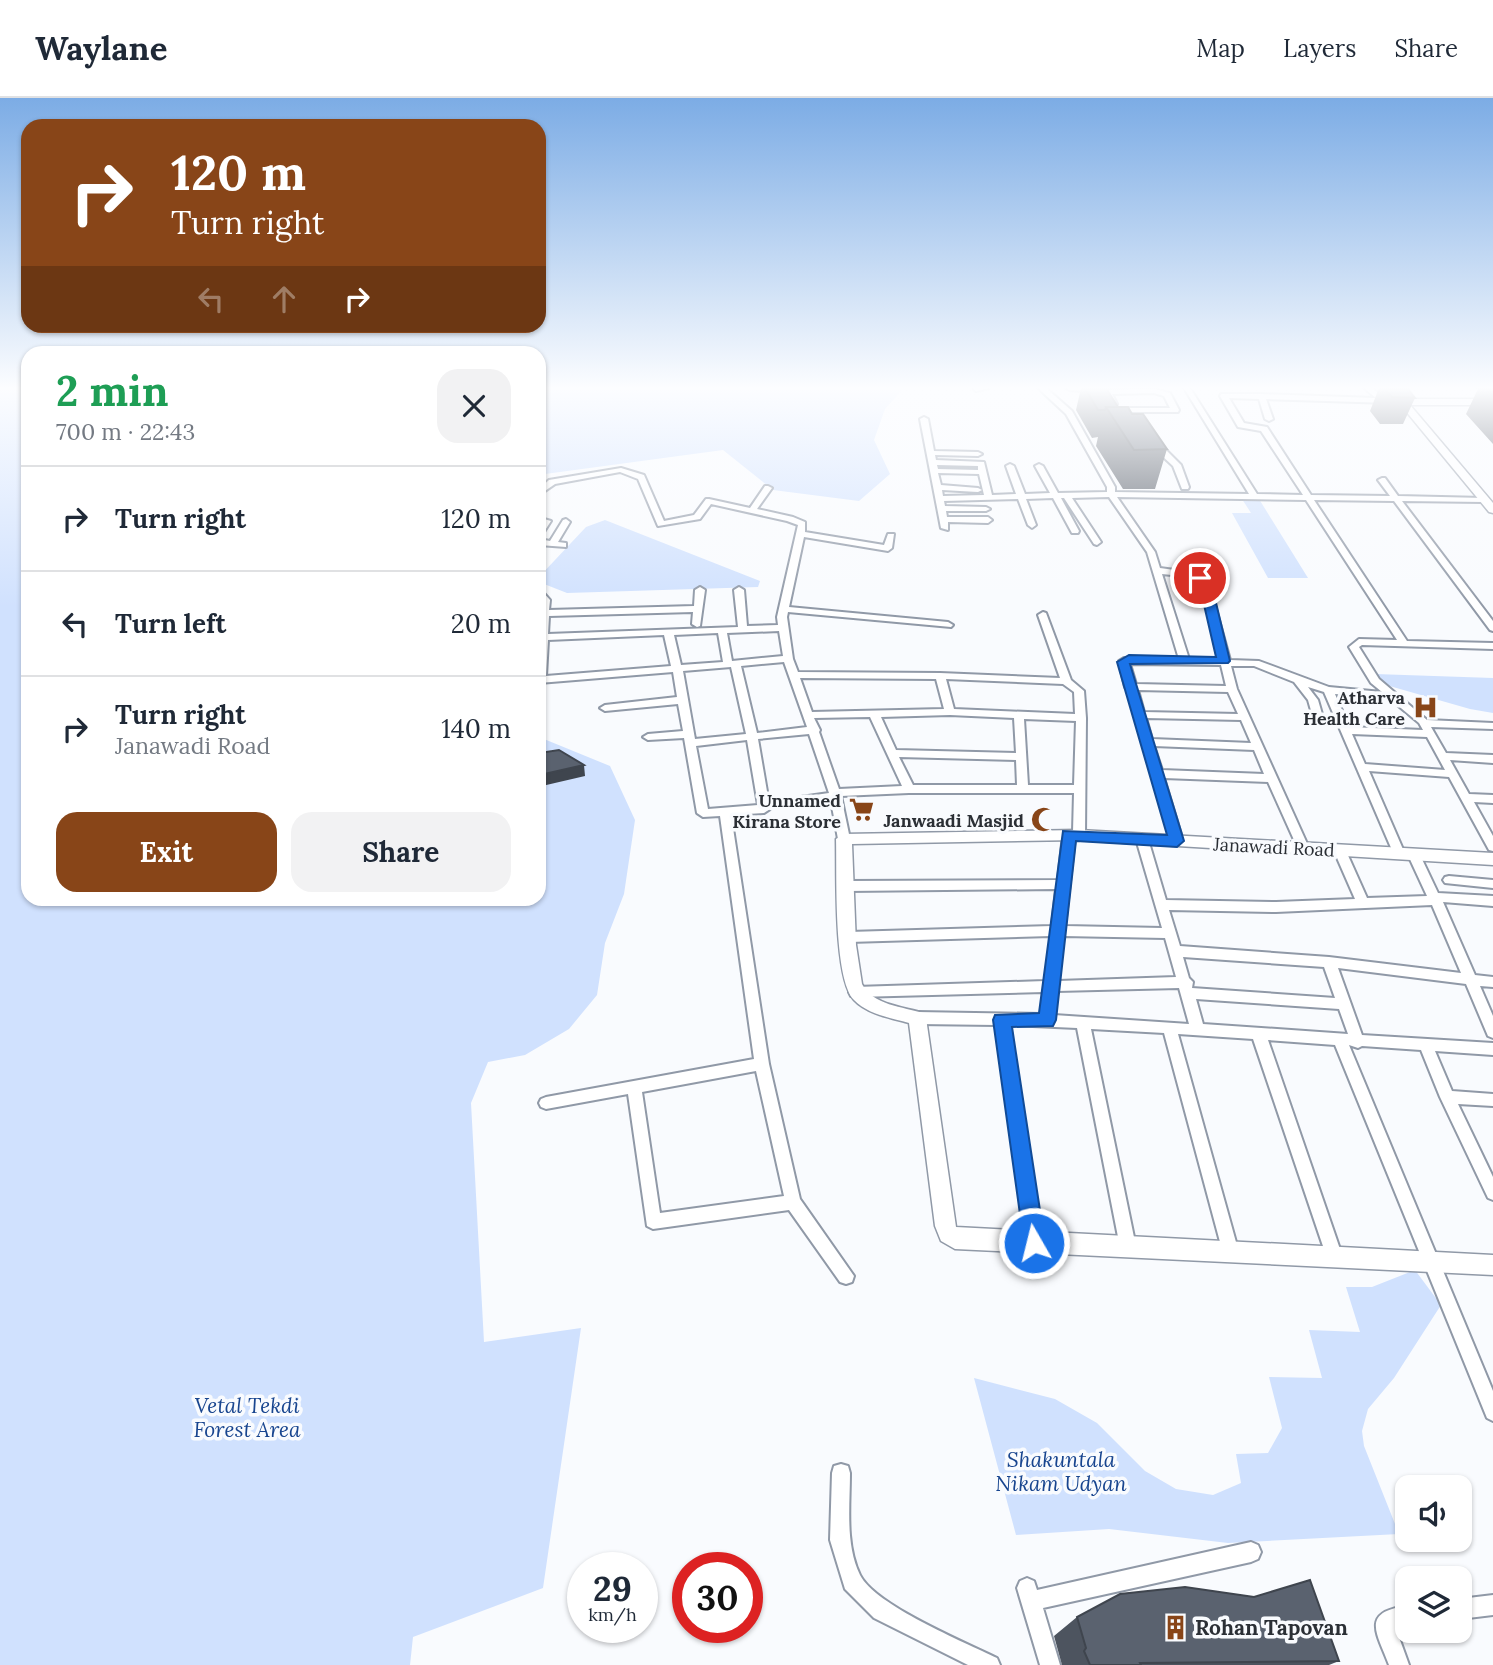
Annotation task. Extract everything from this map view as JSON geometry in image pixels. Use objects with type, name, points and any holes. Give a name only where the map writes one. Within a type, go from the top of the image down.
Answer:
[{"type":"street","points":[[931,461],[944,524],[988,520]]},
{"type":"street","points":[[933,470],[958,461]]},
{"type":"street","points":[[1097,461],[1111,487],[1111,494],[1151,552],[1184,660]]},
{"type":"street","points":[[1173,461],[1185,486]]},
{"type":"street","points":[[1232,461],[1254,496]]},
{"type":"street","points":[[1286,461],[1405,643]]},
{"type":"street","points":[[1452,461],[1493,510]]},
{"type":"street","points":[[1163,466],[1177,465]]},
{"type":"street","points":[[1010,466],[1032,525]]},
{"type":"street","points":[[1040,466],[1075,531]]},
{"type":"street","points":[[546,487],[552,482],[621,470],[641,477],[661,524],[697,517],[709,501],[799,522],[802,527],[801,534],[784,609],[788,659],[815,730],[835,795],[844,839],[850,968],[856,992],[870,1004],[917,1018],[1047,1020],[1493,1049]]},
{"type":"street","points":[[933,470],[983,472],[989,498]]},
{"type":"street","points":[[933,470],[978,485]]},
{"type":"street","points":[[1382,480],[1493,628]]},
{"type":"street","points":[[1161,485],[1166,495]]},
{"type":"street","points":[[752,511],[768,488]]},
{"type":"street","points":[[940,503],[1021,495],[1111,494],[1484,500]]},
{"type":"street","points":[[1066,495],[1097,542]]},
{"type":"street","points":[[940,503],[986,509]]},
{"type":"street","points":[[546,543],[558,544],[566,523]]},
{"type":"street","points":[[801,534],[888,548],[891,536]]},
{"type":"street","points":[[1157,570],[1197,576],[1205,582],[1232,689],[1303,848]]},
{"type":"street","points":[[697,624],[699,590]]},
{"type":"street","points":[[739,590],[743,630]]},
{"type":"street","points":[[546,613],[698,609]]},
{"type":"street","points":[[784,609],[948,625]]},
{"type":"street","points":[[623,634],[624,610]]},
{"type":"street","points":[[1043,615],[1066,681],[1079,691],[1081,718],[1079,789],[1074,835],[1056,931],[1047,1020]]},
{"type":"street","points":[[546,636],[784,628]]},
{"type":"street","points":[[668,632],[703,813],[764,809],[752,736],[722,630]]},
{"type":"street","points":[[1493,646],[1359,642],[1354,647],[1376,681],[1424,723],[1493,846]]},
{"type":"street","points":[[546,679],[788,659]]},
{"type":"street","points":[[1177,841],[1123,663],[1126,660],[1255,663],[1328,690],[1395,696]]},
{"type":"street","points":[[793,675],[940,676],[1066,681]]},
{"type":"street","points":[[940,676],[950,712]]},
{"type":"street","points":[[1298,680],[1313,700],[1319,722]]},
{"type":"street","points":[[1130,687],[1232,689]]},
{"type":"street","points":[[1328,690],[1360,767],[1406,854],[1435,899],[1493,1032]]},
{"type":"street","points":[[605,708],[683,700]]},
{"type":"street","points":[[808,715],[950,712],[1081,718]]},
{"type":"street","points":[[874,714],[909,789]]},
{"type":"street","points":[[1139,715],[1245,717]]},
{"type":"street","points":[[1019,716],[1023,788]]},
{"type":"street","points":[[1424,723],[1493,726]]},
{"type":"street","points":[[648,737],[690,739],[815,730]]},
{"type":"street","points":[[1344,730],[1430,734]]},
{"type":"street","points":[[1147,742],[1258,747]]},
{"type":"street","points":[[892,753],[1021,757]]},
{"type":"street","points":[[1443,756],[1493,759]]},
{"type":"street","points":[[1360,767],[1452,774]]},
{"type":"street","points":[[1157,774],[1272,778]]},
{"type":"street","points":[[801,801],[835,795],[909,789],[1079,789]]},
{"type":"street","points":[[1466,798],[1493,799]]},
{"type":"street","points":[[725,813],[762,1063],[793,1202],[846,1276]]},
{"type":"street","name":"Janawadi Road","points":[[844,839],[1074,835],[1493,859]]},
{"type":"street","points":[[1142,839],[1198,1030]]},
{"type":"street","points":[[1340,851],[1363,903]]},
{"type":"street","points":[[1449,880],[1493,884]]},
{"type":"street","points":[[846,886],[1063,884]]},
{"type":"street","points":[[1161,905],[1276,906],[1435,899],[1493,901]]},
{"type":"street","points":[[849,937],[1056,931],[1169,933]]},
{"type":"street","points":[[1174,951],[1329,962],[1493,982]]},
{"type":"street","points":[[1329,962],[1358,1042]]},
{"type":"street","points":[[856,992],[1052,986],[1187,988],[1344,1004]]},
{"type":"street","points":[[917,1018],[945,1226],[948,1234],[955,1239],[1493,1265]]},
{"type":"street","points":[[1002,1020],[1034,1243]]},
{"type":"street","points":[[1083,1023],[1128,1247]]},
{"type":"street","points":[[1170,1028],[1231,1253]]},
{"type":"street","points":[[1259,1035],[1335,1258]]},
{"type":"street","points":[[1340,1040],[1493,1412]]},
{"type":"street","points":[[1425,1044],[1493,1193]]},
{"type":"street","points":[[546,1103],[762,1063]]},
{"type":"street","points":[[634,1087],[653,1221],[793,1202]]},
{"type":"street","points":[[1447,1097],[1493,1100]]},
{"type":"street","points":[[841,1473],[840,1540],[852,1582],[881,1611],[990,1665]]},
{"type":"street","points":[[1050,1665],[1029,1595],[1251,1552]]},
{"type":"street","points":[[1472,1608],[1493,1605]]},
{"type":"street","points":[[1395,1618],[1386,1622],[1386,1629],[1399,1665]]},
{"type":"green space","name":"Vetal Tekdi Forest Area","points":[[0,461],[21,461],[21,906],[546,906],[546,740],[610,766],[635,820],[624,894],[605,943],[597,995],[569,1029],[525,1055],[488,1062],[471,1103],[484,1342],[581,1328],[543,1588],[413,1637],[410,1665],[0,1665]]},
{"type":"green space","points":[[546,461],[640,461],[546,474]]},
{"type":"green space","points":[[737,461],[884,461],[890,474],[859,501],[773,490]]},
{"type":"green space","points":[[1242,499],[1259,499],[1308,578],[1268,578],[1232,513],[1251,513]]},
{"type":"green space","points":[[605,520],[760,581],[758,587],[567,593],[546,585],[546,570],[586,527]]},
{"type":"green space","points":[[1375,674],[1493,678],[1493,713],[1379,683]]},
{"type":"green space","name":"Shakuntala Nikam Udyan","points":[[1415,1270],[1441,1305],[1394,1378],[1368,1409],[1362,1431],[1364,1446],[1395,1524],[1395,1534],[1228,1543],[1109,1529],[1016,1535],[974,1378],[1055,1399],[1097,1423],[1145,1471],[1176,1489],[1213,1495],[1241,1483],[1236,1454],[1268,1453],[1282,1428],[1269,1377],[1322,1378],[1309,1330],[1360,1332],[1346,1287],[1372,1287]]},
{"type":"building","points":[[559,750],[584,765],[546,774],[546,752]]},
{"type":"building","name":"Rohan Tapovan","points":[[1310,1580],[1339,1661],[1090,1665],[1084,1651],[1086,1648],[1077,1617],[1120,1594],[1185,1587],[1254,1597]]},
{"type":"place","name":"Atharva Health Care","points":[[1425,707]]},
{"type":"place","name":"Unnamed Kirana Store","points":[[861,810]]},
{"type":"place","name":"Janwaadi Masjid","points":[[1044,820]]},
{"type":"place","name":"Rohan Tapovan","points":[[1175,1627]]},
{"type":"route","points":[[1034,1243],[1002,1020],[1047,1020],[1069,835],[1177,841],[1123,662],[1129,659],[1223,661],[1205,582],[1200,578]]}]
